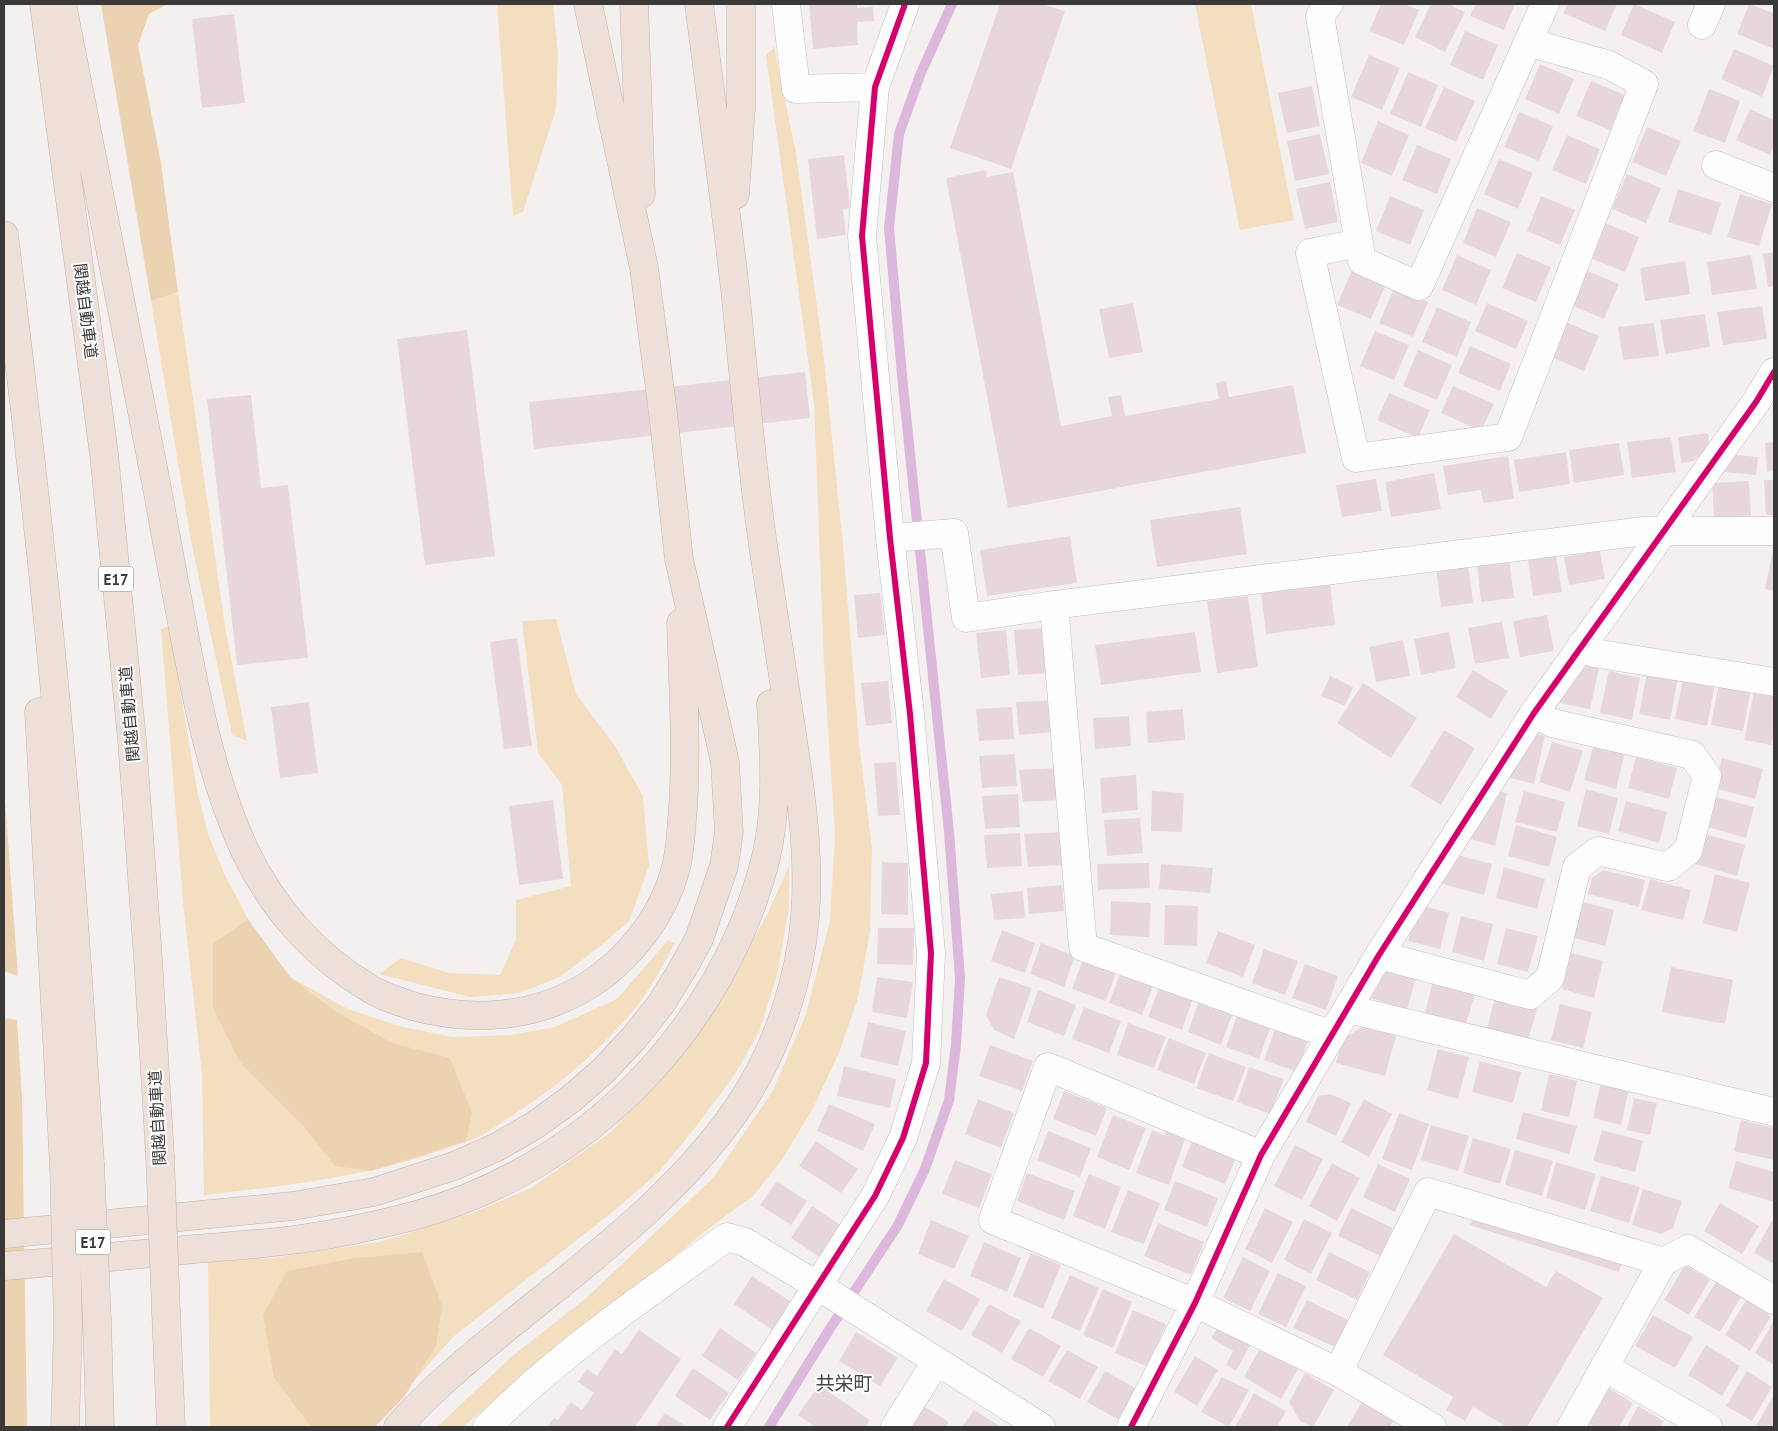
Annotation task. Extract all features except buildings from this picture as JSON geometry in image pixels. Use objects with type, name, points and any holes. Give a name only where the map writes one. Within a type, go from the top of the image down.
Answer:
[{"type":"highway","name":"関越自動車道","points":[[44,4],[104,454],[132,740],[160,1156],[170,1427]]},
{"type":"highway","points":[[62,4],[200,716],[229,815],[247,856],[269,893],[291,923],[316,950],[373,991],[405,1004],[435,1012],[468,1016],[502,1015],[534,1010],[564,999],[592,983],[616,963],[637,942],[653,920],[666,896],[677,865],[681,836],[685,736],[679,559],[663,413],[644,268],[588,4]]},
{"type":"highway","points":[[634,4],[644,268]]},
{"type":"highway","points":[[398,1427],[450,1376],[637,1219],[681,1177],[716,1137],[745,1097],[769,1050],[785,1011],[798,965],[805,920],[807,876],[798,778],[763,548],[731,258],[698,4]]},
{"type":"highway","points":[[731,258],[741,108],[741,4]]},
{"type":"highway","name":"E17","points":[[4,235],[32,464],[60,748],[77,958],[77,1166],[97,1321],[100,1427]]},
{"type":"highway","points":[[4,1266],[299,1239],[363,1228],[415,1215],[464,1200],[506,1181],[553,1154],[580,1135],[621,1101],[646,1077],[674,1045],[699,1010],[717,980],[755,896],[767,855],[775,771],[763,548]]},
{"type":"highway","points":[[4,1234],[293,1206],[374,1192],[454,1166],[497,1148],[535,1125],[603,1071],[634,1038],[661,1004],[682,970],[699,939],[724,866],[728,832],[725,762],[679,559]]},
{"type":"highway","points":[[65,1427],[68,1325],[77,1166]]},
{"type":"street","points":[[786,4],[796,89],[875,87]]},
{"type":"street","points":[[727,1427],[875,1196],[903,1138],[926,1063],[931,953],[910,714],[890,538],[862,236],[875,87],[905,4]]},
{"type":"street","points":[[1329,4],[1320,16],[1362,261],[1419,286],[1545,4]]},
{"type":"street","points":[[1359,243],[1310,253],[1356,458],[1508,438],[1644,84],[1609,65],[1528,42]]},
{"type":"street","points":[[1716,165],[1774,188]]},
{"type":"street","points":[[1131,1427],[1195,1303],[1260,1155],[1348,1009],[1378,955],[1534,713],[1582,644],[1664,531],[1765,407],[1774,372]]},
{"type":"street","points":[[890,538],[954,533],[966,618],[1054,605],[1634,532],[1774,531]]},
{"type":"street","points":[[1054,605],[1083,947],[1332,1035]]},
{"type":"street","points":[[1582,644],[1594,653],[1774,682]]},
{"type":"street","points":[[1378,955],[1530,995],[1550,978],[1577,867],[1598,851],[1668,867],[1688,851],[1707,776],[1692,755],[1552,724],[1534,713]]},
{"type":"street","points":[[1348,1009],[1774,1112]]},
{"type":"street","points":[[1260,1155],[1048,1068],[993,1220],[1195,1303],[1338,1372],[1432,1427]]},
{"type":"street","points":[[1338,1372],[1428,1192],[1663,1262]]},
{"type":"street","points":[[487,1427],[536,1382],[594,1335],[727,1237],[745,1242],[818,1286],[936,1362],[1026,1424]]},
{"type":"street","points":[[1571,1427],[1663,1262],[1688,1249],[1774,1300]]},
{"type":"street","points":[[895,1427],[936,1362]]},
{"type":"street","points":[[1604,1367],[1708,1427]]},
{"type":"shaded area","points":[[101,4],[168,4],[149,14],[138,45],[161,163],[178,292],[151,301]]},
{"type":"shaded area","points":[[497,4],[553,4],[558,54],[556,109],[523,212],[513,216]]},
{"type":"shaded area","points":[[1195,4],[1251,4],[1294,220],[1240,230]]},
{"type":"shaded area","points":[[774,47],[796,153],[823,350],[843,545],[859,743],[872,848],[870,931],[858,998],[839,1053],[812,1110],[781,1161],[753,1196],[704,1232],[631,1293],[550,1352],[463,1427],[437,1427],[511,1357],[585,1299],[714,1177],[772,1092],[805,1017],[830,921],[835,835],[824,665],[814,403],[766,55]]},
{"type":"shaded area","points":[[178,292],[225,627],[247,741],[232,735],[191,541],[151,301]]},
{"type":"shaded area","points":[[556,619],[576,694],[615,746],[643,796],[649,866],[629,921],[560,977],[519,993],[470,997],[379,974],[401,958],[449,973],[500,975],[516,940],[516,900],[571,886],[562,785],[538,753],[522,621]]},
{"type":"shaded area","points":[[169,626],[198,795],[209,837],[225,875],[248,919],[275,959],[290,977],[348,1009],[399,1026],[453,1037],[510,1035],[555,1027],[617,999],[668,940],[675,943],[640,1002],[626,1019],[596,1050],[563,1079],[528,1105],[477,1138],[386,1167],[296,1184],[204,1195],[202,1075],[183,901],[161,629]]},
{"type":"shaded area","points":[[4,787],[18,976],[4,971]]},
{"type":"shaded area","points":[[789,866],[789,908],[777,975],[759,1032],[734,1076],[659,1172],[615,1210],[453,1337],[406,1390],[369,1427],[210,1427],[208,1261],[271,1258],[379,1242],[472,1213],[531,1188],[608,1134],[660,1082],[728,981],[766,917]]},
{"type":"shaded area","points":[[248,919],[290,977],[336,1012],[392,1043],[450,1058],[472,1113],[466,1141],[371,1171],[335,1166],[306,1129],[239,1061],[213,1008],[213,944]]},
{"type":"shaded area","points":[[4,1018],[17,1020],[22,1097],[27,1427],[4,1427]]},
{"type":"shaded area","points":[[422,1252],[442,1306],[436,1346],[404,1397],[375,1427],[311,1427],[274,1378],[263,1315],[287,1271],[356,1258]]},
{"type":"waterway","points":[[769,1427],[829,1330],[898,1225],[925,1169],[949,1100],[956,1045],[960,978],[949,832],[903,386],[889,228],[899,134],[920,75],[952,4]]},
{"type":"cycle path","points":[[727,1427],[875,1196],[903,1138],[926,1063],[931,953],[910,714],[890,538],[862,236],[875,87],[905,4]]},
{"type":"cycle path","points":[[1131,1427],[1195,1303],[1261,1155],[1379,955],[1534,713],[1756,402],[1774,372]]},
{"type":"district","name":"共栄町","points":[[844,1383]]}]
